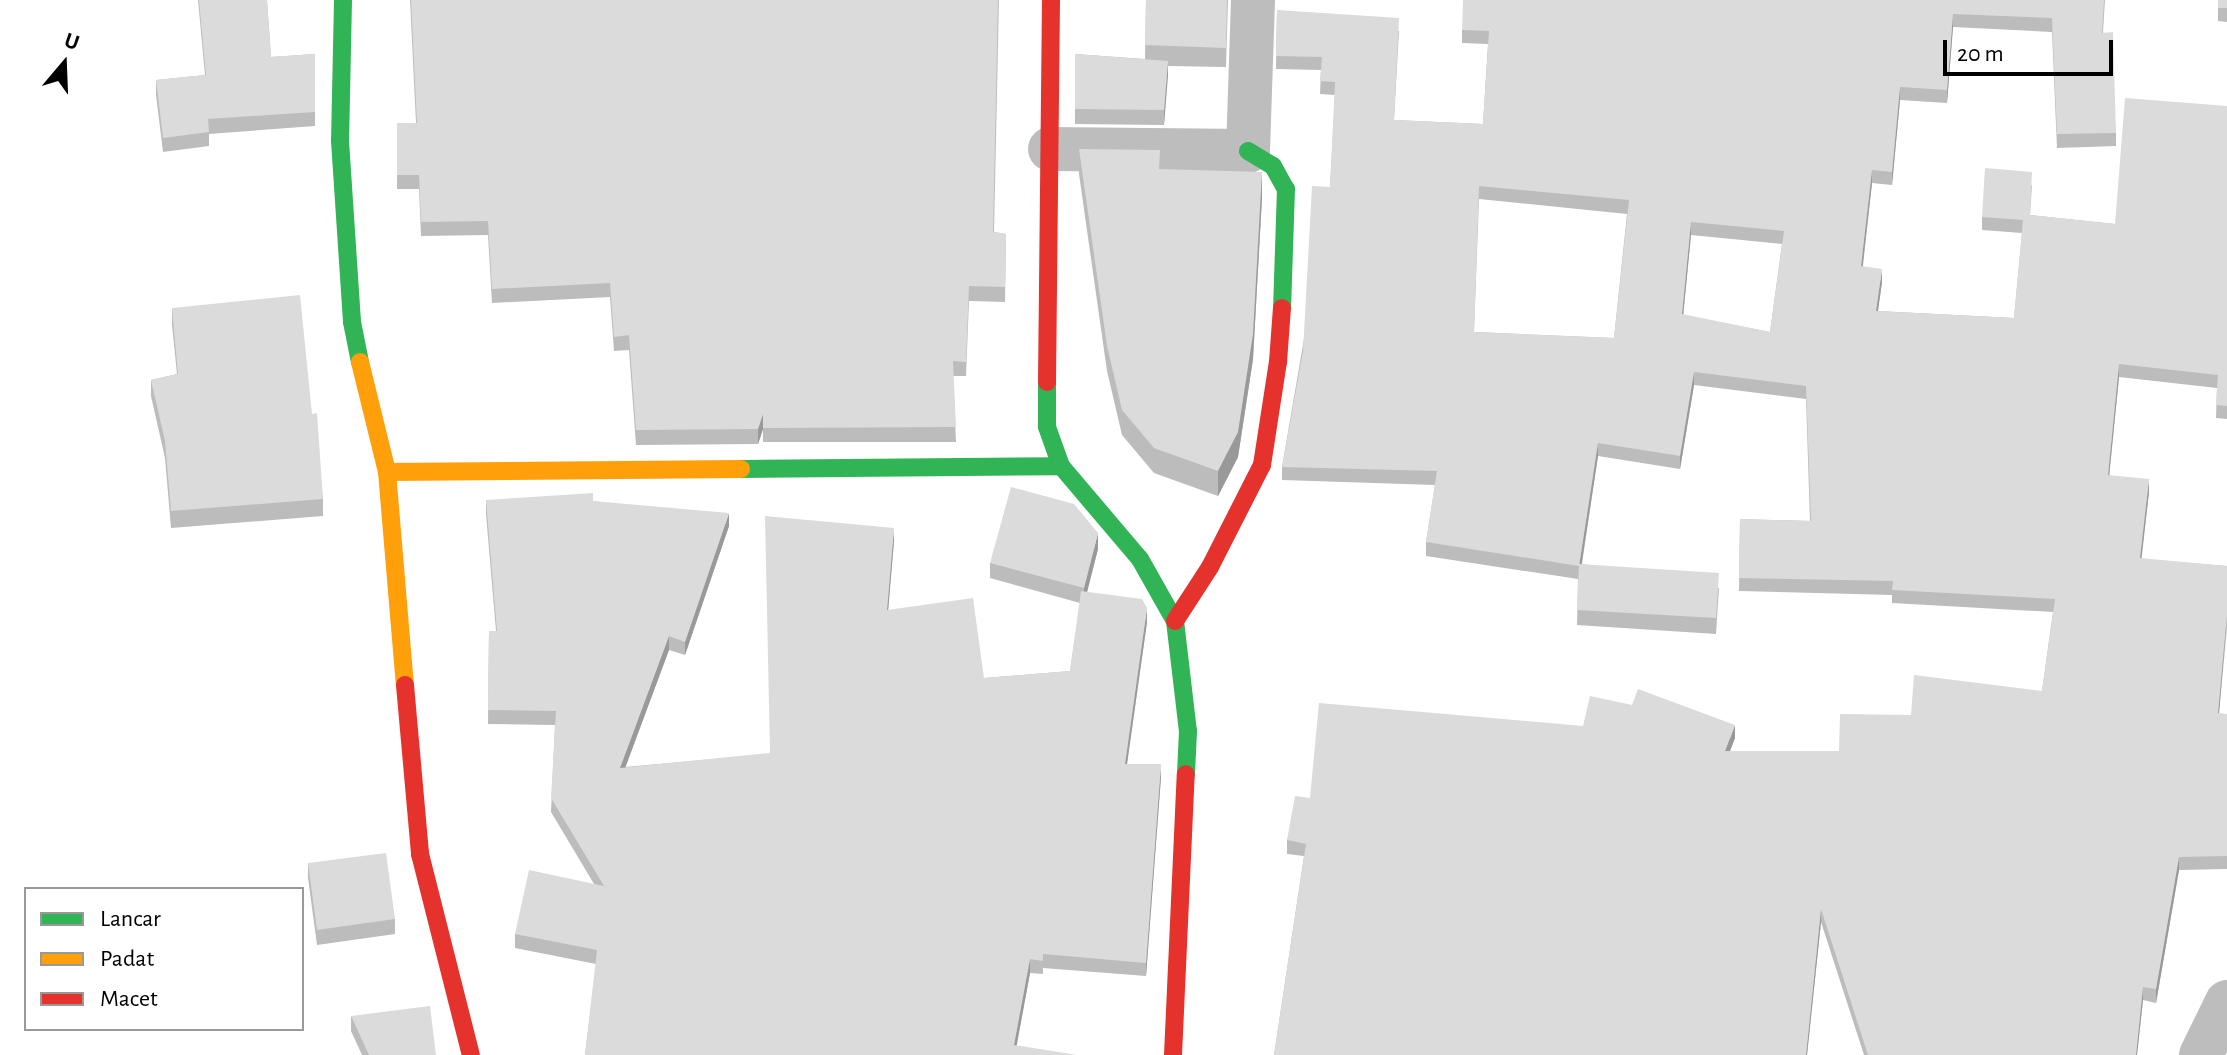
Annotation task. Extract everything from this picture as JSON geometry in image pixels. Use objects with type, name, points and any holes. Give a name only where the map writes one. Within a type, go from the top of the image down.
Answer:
[{"type":"street","points":[[343,0],[340,141],[352,322],[366,397],[387,472],[420,854],[471,1055]]},
{"type":"street","points":[[1051,0],[1047,427],[1061,466],[1140,559],[1175,621],[1188,731],[1173,1055]]},
{"type":"street","points":[[1248,151],[1253,0]]},
{"type":"street","points":[[1050,149],[1248,151],[1273,166],[1286,189],[1288,210],[1278,362],[1262,465],[1247,498],[1175,621]]},
{"type":"street","points":[[387,472],[1061,466]]},
{"type":"street","points":[[2201,1055],[2227,1002]]},
{"type":"building","points":[[199,0],[267,0],[271,57],[315,54],[315,112],[208,119],[209,132],[163,138],[156,80],[206,75]]},
{"type":"building","points":[[411,0],[998,0],[993,232],[1006,234],[1005,287],[969,286],[966,362],[953,361],[956,427],[763,428],[763,414],[758,429],[636,430],[629,335],[614,337],[610,283],[492,289],[488,221],[421,222],[419,175],[397,175],[397,123],[417,123]]},
{"type":"building","points":[[1146,0],[1227,0],[1226,48],[1145,45]]},
{"type":"building","points":[[1463,0],[2104,0],[2102,33],[2113,32],[2116,133],[2057,134],[2052,18],[1953,14],[1947,90],[1900,87],[1892,172],[1872,170],[1861,266],[1882,269],[1876,311],[2014,318],[2023,220],[1982,217],[1985,168],[2032,172],[2030,215],[2115,224],[2125,98],[2227,106],[2227,406],[2216,405],[2218,375],[2119,364],[2108,475],[2149,479],[2140,558],[2227,566],[2227,615],[2218,713],[2227,714],[2227,856],[2179,857],[2156,989],[2143,987],[2136,1055],[1868,1055],[1821,909],[1806,1055],[1274,1055],[1306,844],[1287,840],[1295,796],[1310,798],[1319,703],[1583,726],[1590,696],[1632,705],[1638,689],[1735,725],[1725,751],[1839,751],[1840,714],[1911,715],[1914,675],[2042,691],[2055,599],[1892,590],[1893,581],[1739,578],[1740,519],[1811,521],[1806,386],[1694,372],[1680,456],[1598,443],[1579,566],[1426,542],[1437,471],[1282,467],[1303,351],[1312,186],[1330,187],[1335,82],[1320,81],[1322,57],[1276,56],[1277,10],[1399,18],[1394,120],[1483,124],[1489,31],[1462,30]],"holes":[[[1479,186],[1629,200],[1614,338],[1474,332]],[[1691,222],[1784,231],[1770,332],[1682,314]]]},
{"type":"building","points":[[2218,0],[2227,0],[2227,8],[2218,8]]},
{"type":"building","points":[[1075,54],[1168,61],[1164,110],[1075,109]]},
{"type":"building","points":[[1079,149],[1160,150],[1159,169],[1262,172],[1253,334],[1238,432],[1218,471],[1154,448],[1122,410],[1107,346]]},
{"type":"building","points":[[300,295],[312,414],[317,413],[323,499],[171,511],[165,441],[151,380],[178,374],[172,308]]},
{"type":"building","points":[[1011,487],[1074,504],[1098,533],[1084,588],[990,563]]},
{"type":"building","points":[[593,493],[593,501],[729,513],[685,642],[669,636],[620,768],[770,753],[765,516],[894,528],[887,610],[973,598],[984,678],[1070,671],[1081,591],[1142,599],[1147,608],[1125,764],[1161,764],[1146,963],[1043,954],[1043,961],[1030,959],[1014,1045],[1077,1055],[585,1055],[597,950],[515,934],[529,870],[604,886],[551,798],[556,711],[488,710],[489,631],[497,631],[486,500]]},
{"type":"building","points":[[1579,564],[1719,573],[1716,618],[1577,610]]},
{"type":"building","points":[[386,853],[395,919],[317,930],[308,863]]},
{"type":"building","points":[[430,1006],[436,1055],[369,1055],[351,1016]]},
{"type":"traffic: fast","points":[[343,0],[340,141],[352,322],[360,362]]},
{"type":"traffic: fast","points":[[1248,151],[1273,166],[1286,189],[1282,308]]},
{"type":"traffic: fast","points":[[1047,382],[1047,427],[1061,466],[1140,559],[1175,621],[1188,731],[1186,774]]},
{"type":"traffic: fast","points":[[741,469],[1061,466]]},
{"type":"traffic: slow","points":[[360,362],[387,472],[405,685]]},
{"type":"traffic: slow","points":[[387,472],[741,469]]},
{"type":"traffic: jam","points":[[1047,382],[1051,0]]},
{"type":"traffic: jam","points":[[1175,621],[1210,567],[1262,465],[1278,362],[1282,308]]},
{"type":"traffic: jam","points":[[405,685],[420,854],[471,1055]]},
{"type":"traffic: jam","points":[[1173,1055],[1186,774]]}]
